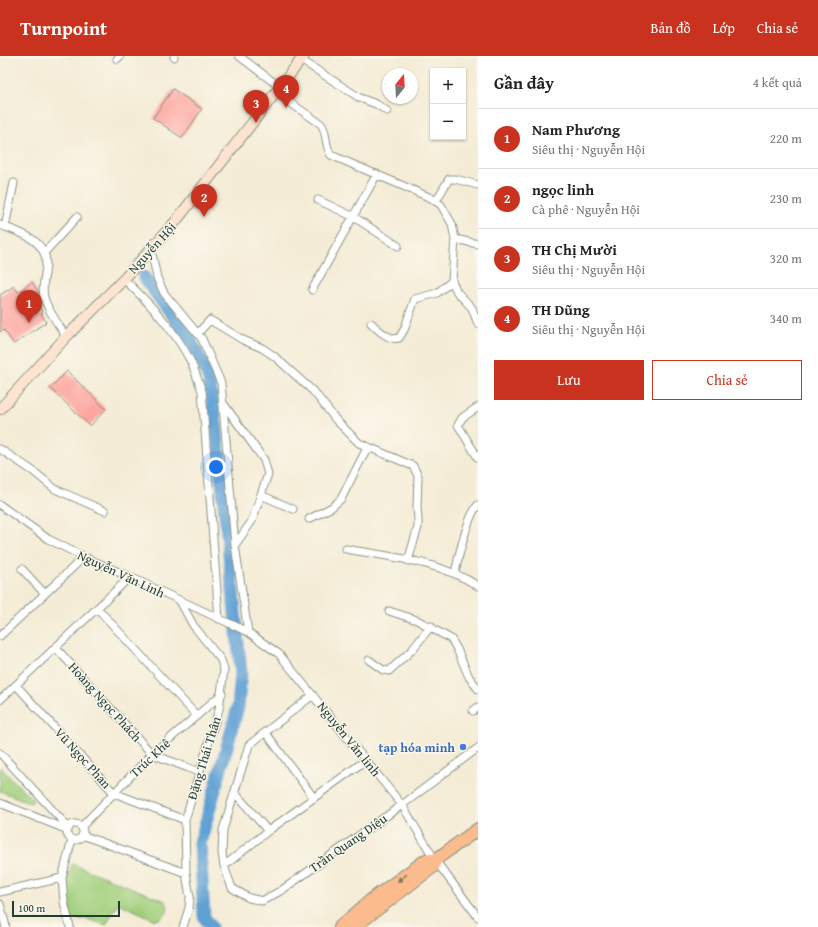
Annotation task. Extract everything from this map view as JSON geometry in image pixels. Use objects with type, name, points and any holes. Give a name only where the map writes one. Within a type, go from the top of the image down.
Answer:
[{"type":"main road","points":[[340,927],[371,900],[426,860],[435,860],[478,829]]},
{"type":"main road","points":[[354,927],[433,867],[435,860]]},
{"type":"street","points":[[239,56],[278,90],[321,124],[324,128],[326,148],[331,155],[377,174],[436,201],[441,205],[447,214],[455,239],[452,281],[457,292],[472,308],[478,324]]},
{"type":"street","points":[[302,58],[360,98],[376,104],[387,111]]},
{"type":"street","name":"Nguyễn Hội","points":[[0,408],[66,337],[124,279],[176,221],[302,58]]},
{"type":"street","points":[[312,290],[377,174]]},
{"type":"street","points":[[436,201],[449,179],[455,179],[478,185]]},
{"type":"street","points":[[14,183],[2,226],[28,235],[38,244],[44,253],[46,262],[43,291],[44,298],[66,337]]},
{"type":"street","points":[[318,200],[354,217],[398,246]]},
{"type":"street","points":[[44,253],[77,217]]},
{"type":"street","points":[[455,239],[478,244]]},
{"type":"street","points":[[151,249],[157,278],[164,293],[198,333],[209,351],[221,383],[235,545],[248,632]]},
{"type":"street","points":[[124,279],[146,300],[174,335],[190,360],[202,392],[219,619]]},
{"type":"street","points":[[371,323],[382,333],[394,339],[398,338],[404,330],[415,299],[437,292],[452,281]]},
{"type":"street","points":[[198,333],[210,320],[243,340],[262,348],[274,356],[314,392],[349,435],[367,448],[413,466],[418,476],[418,527],[408,561]]},
{"type":"street","points":[[223,403],[267,468],[267,480],[252,521],[235,545]]},
{"type":"street","points":[[478,407],[462,418],[458,425],[478,458]]},
{"type":"street","points":[[309,518],[332,507],[340,499],[367,448]]},
{"type":"street","points":[[0,449],[33,471],[55,489],[105,511]]},
{"type":"street","points":[[261,495],[293,509]]},
{"type":"street","name":"Nguyễn Văn Linh","points":[[0,505],[48,538],[84,557],[248,632]]},
{"type":"street","points":[[455,573],[460,551],[474,511],[478,505]]},
{"type":"street","points":[[346,549],[408,561],[455,573],[478,586]]},
{"type":"street","points":[[0,636],[84,557]]},
{"type":"street","points":[[22,569],[45,594]]},
{"type":"street","points":[[0,700],[130,577]]},
{"type":"street","name":"Đặng Thái Thân","points":[[180,601],[193,625],[221,660],[224,670],[222,694],[186,820],[186,873],[190,897],[189,908],[183,927]]},
{"type":"street","points":[[97,608],[197,716]]},
{"type":"street","points":[[389,612],[417,620],[431,626],[454,643],[463,665],[478,689]]},
{"type":"street","points":[[369,660],[383,670],[388,670],[412,650],[431,626]]},
{"type":"street","name":"Nguyễn Văn linh","points":[[248,632],[279,654],[366,760],[402,805],[435,860],[478,917]]},
{"type":"street","name":"Hoàng Ngọc Phách","points":[[56,648],[152,754],[199,772]]},
{"type":"street","name":"Vũ Ngọc Phan","points":[[16,685],[114,793],[186,820]]},
{"type":"street","name":"Trúc Khê","points":[[80,827],[152,754],[222,694]]},
{"type":"street","name":"Trần Quang Diệu","points":[[313,695],[266,734],[249,745],[223,830],[222,847],[224,866],[232,888],[249,898],[262,901],[266,900],[402,805],[478,748]]},
{"type":"street","points":[[266,734],[314,798]]},
{"type":"street","points":[[0,753],[52,808],[68,829],[68,835],[72,839]]},
{"type":"street","points":[[224,866],[268,831],[366,760]]},
{"type":"street","points":[[235,793],[268,831]]},
{"type":"street","points":[[0,802],[42,820],[68,829]]},
{"type":"street","points":[[42,820],[52,808]]},
{"type":"street","points":[[68,829],[76,824],[80,827],[82,836]]},
{"type":"street","points":[[72,839],[77,839],[82,836],[186,873]]},
{"type":"street","points":[[70,927],[64,902],[62,878],[72,839]]},
{"type":"street","points":[[0,892],[62,878]]},
{"type":"street","points":[[0,904],[6,927]]},
{"type":"green space","points":[[0,767],[33,800],[31,803],[0,791]]},
{"type":"green space","points":[[72,864],[165,901],[168,907],[165,915],[156,920],[118,903],[106,925],[87,919],[72,919],[65,886]]},
{"type":"building","points":[[173,89],[202,109],[182,138],[153,118]]},
{"type":"building","points":[[32,282],[40,295],[34,299],[43,313],[41,314],[46,322],[14,344],[4,330],[0,332],[0,295],[14,286],[18,292]]},
{"type":"building","points":[[67,371],[106,409],[90,426],[50,388]]},
{"type":"waterway","points":[[144,277],[190,340],[203,364],[209,380],[216,423],[241,673],[238,707],[200,843],[204,917],[211,927]]},
{"type":"place","name":"TH Dũng","points":[[286,108]]},
{"type":"place","name":"TH Chị Mười","points":[[256,123]]},
{"type":"place","name":"ngọc linh","points":[[204,217]]},
{"type":"place","name":"Nam Phương","points":[[29,323]]},
{"type":"place","name":"tạp hóa minh","points":[[463,747]]}]
